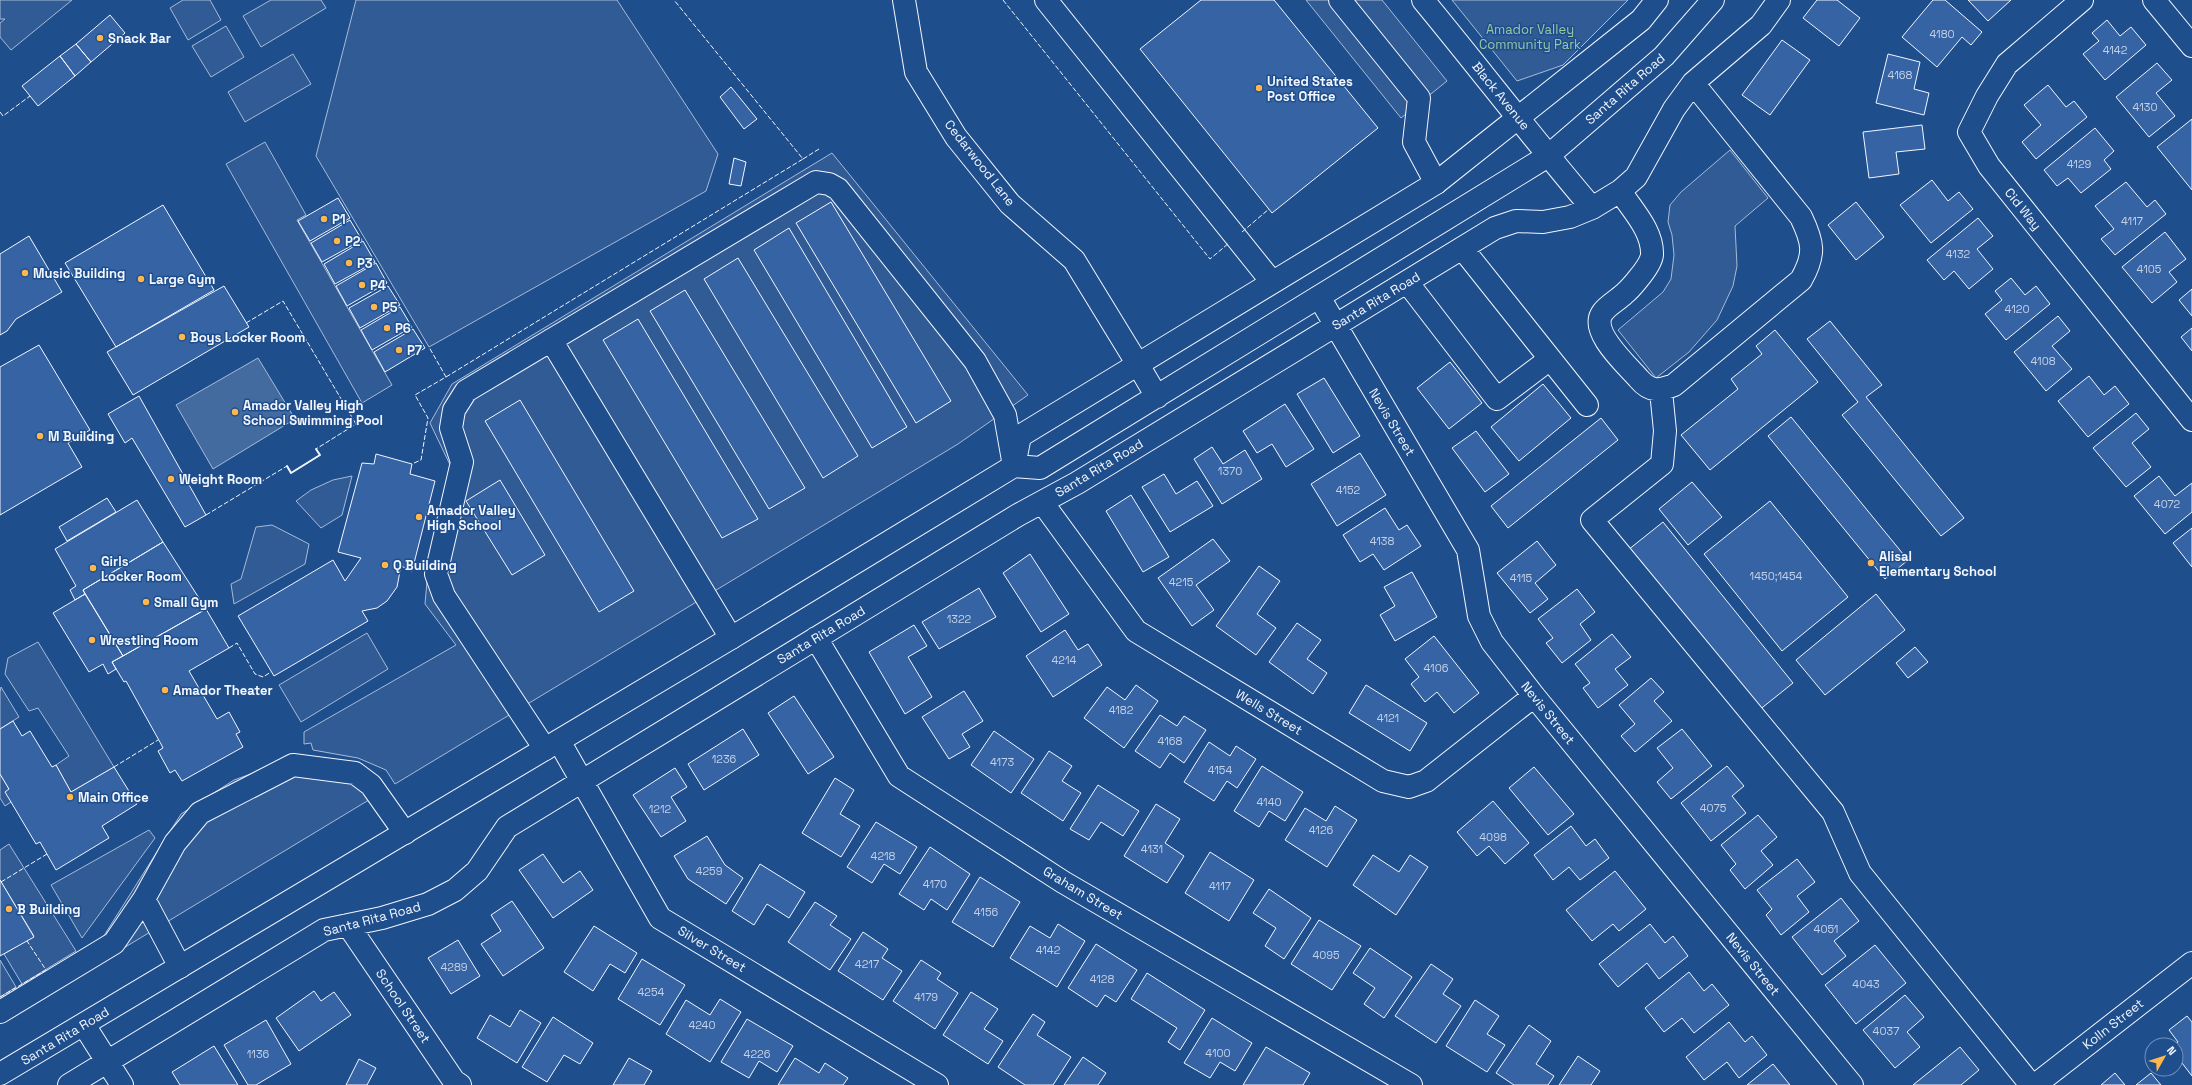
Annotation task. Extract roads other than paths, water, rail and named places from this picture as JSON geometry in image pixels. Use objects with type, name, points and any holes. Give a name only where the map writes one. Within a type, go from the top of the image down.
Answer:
[{"type":"street","name":"Cedarwood Lane","points":[[904,0],[916,72],[956,136],[1010,204],[1074,260],[1158,397]]},
{"type":"street","points":[[1046,0],[1272,282]]},
{"type":"street","points":[[1340,0],[1419,98],[1414,142],[1436,183]]},
{"type":"street","name":"Black Avenue","points":[[1423,0],[1519,117],[1548,156],[1592,208]]},
{"type":"street","points":[[1014,466],[1020,436],[1137,363],[1436,183],[1641,20],[1657,0]]},
{"type":"street","name":"Santa Rita Road","points":[[0,1074],[406,833],[1014,466],[1040,468],[1158,397],[1548,156],[1664,56],[1713,0]]},
{"type":"street","name":"Santa Rita Road","points":[[69,1085],[324,930],[382,918],[428,904],[455,890],[477,871],[507,827],[816,638],[1495,228],[1516,221],[1543,222],[1570,217],[1592,208],[1620,192],[1636,177],[1674,108],[1693,83],[1761,25],[1779,0]]},
{"type":"street","name":"Cid Way","points":[[2082,0],[2007,64],[1986,96],[1969,132],[1989,166],[2192,420]]},
{"type":"street","points":[[2154,0],[2192,46]]},
{"type":"street","points":[[1620,192],[1650,236],[1652,257],[1639,278],[1626,293],[1603,312],[1599,321],[1600,331],[1608,343],[1643,384],[1652,390],[1661,391],[1674,385],[1802,280],[1808,268],[1812,252],[1810,236],[1801,217],[1693,83]]},
{"type":"street","name":"Silver Street","points":[[937,1085],[660,918],[582,780],[552,745],[444,596],[436,574],[462,462],[451,428],[454,410],[466,391],[816,182],[829,184],[838,189],[975,361],[1005,415],[1014,466]]},
{"type":"street","points":[[1462,248],[1587,405]]},
{"type":"street","points":[[1407,282],[1497,399],[1550,359]]},
{"type":"street","name":"Nevis Street","points":[[1319,297],[1468,550],[1479,616],[1492,642],[1534,696],[1852,1085]]},
{"type":"street","points":[[551,340],[731,638]]},
{"type":"street","points":[[1661,391],[1664,431],[1662,464],[1592,520],[1833,812],[1860,873],[2031,1085]]},
{"type":"street","name":"Wells Street","points":[[1042,502],[1136,631],[1383,781],[1409,787],[1426,781],[1534,696]]},
{"type":"street","name":"Graham Street","points":[[816,638],[899,776],[1063,882],[1411,1085]]},
{"type":"street","points":[[0,1012],[114,943],[144,899],[175,843],[200,813],[292,765],[355,773],[371,785],[406,833]]},
{"type":"street","points":[[144,899],[180,967]]},
{"type":"street","name":"School Street","points":[[348,925],[454,1081],[460,1085]]},
{"type":"street","name":"Kolln Street","points":[[2035,1085],[2192,964]]},
{"type":"street","points":[[84,1025],[122,1085]]},
{"type":"place","name":"Snack Bar","points":[[100,38]]},
{"type":"place","name":"United States Post Office","points":[[1259,88]]},
{"type":"place","name":"P1","points":[[324,219]]},
{"type":"place","name":"P2","points":[[337,241]]},
{"type":"place","name":"P3","points":[[349,263]]},
{"type":"place","name":"Music Building","points":[[25,273]]},
{"type":"place","name":"Large Gym","points":[[141,279]]},
{"type":"place","name":"P4","points":[[362,285]]},
{"type":"place","name":"P5","points":[[374,307]]},
{"type":"place","name":"P6","points":[[387,328]]},
{"type":"place","name":"Boys Locker Room","points":[[182,337]]},
{"type":"place","name":"P7","points":[[399,350]]},
{"type":"place","name":"Amador Valley High School Swimming Pool","points":[[235,412]]},
{"type":"place","name":"M Building","points":[[40,436]]},
{"type":"place","name":"Weight Room","points":[[171,479]]},
{"type":"place","name":"Amador Valley High School","points":[[419,517]]},
{"type":"place","name":"Alisal Elementary School","points":[[1871,563]]},
{"type":"place","name":"Q Building","points":[[385,565]]},
{"type":"place","name":"Girls Locker Room","points":[[93,568]]},
{"type":"place","name":"Small Gym","points":[[146,602]]},
{"type":"place","name":"Wrestling Room","points":[[92,640]]},
{"type":"place","name":"Amador Theater","points":[[165,690]]},
{"type":"place","name":"Main Office","points":[[70,797]]},
{"type":"place","name":"B Building","points":[[9,909]]},
{"type":"park label","name":"Amador Valley Community Park","points":[[1530,36]]}]
